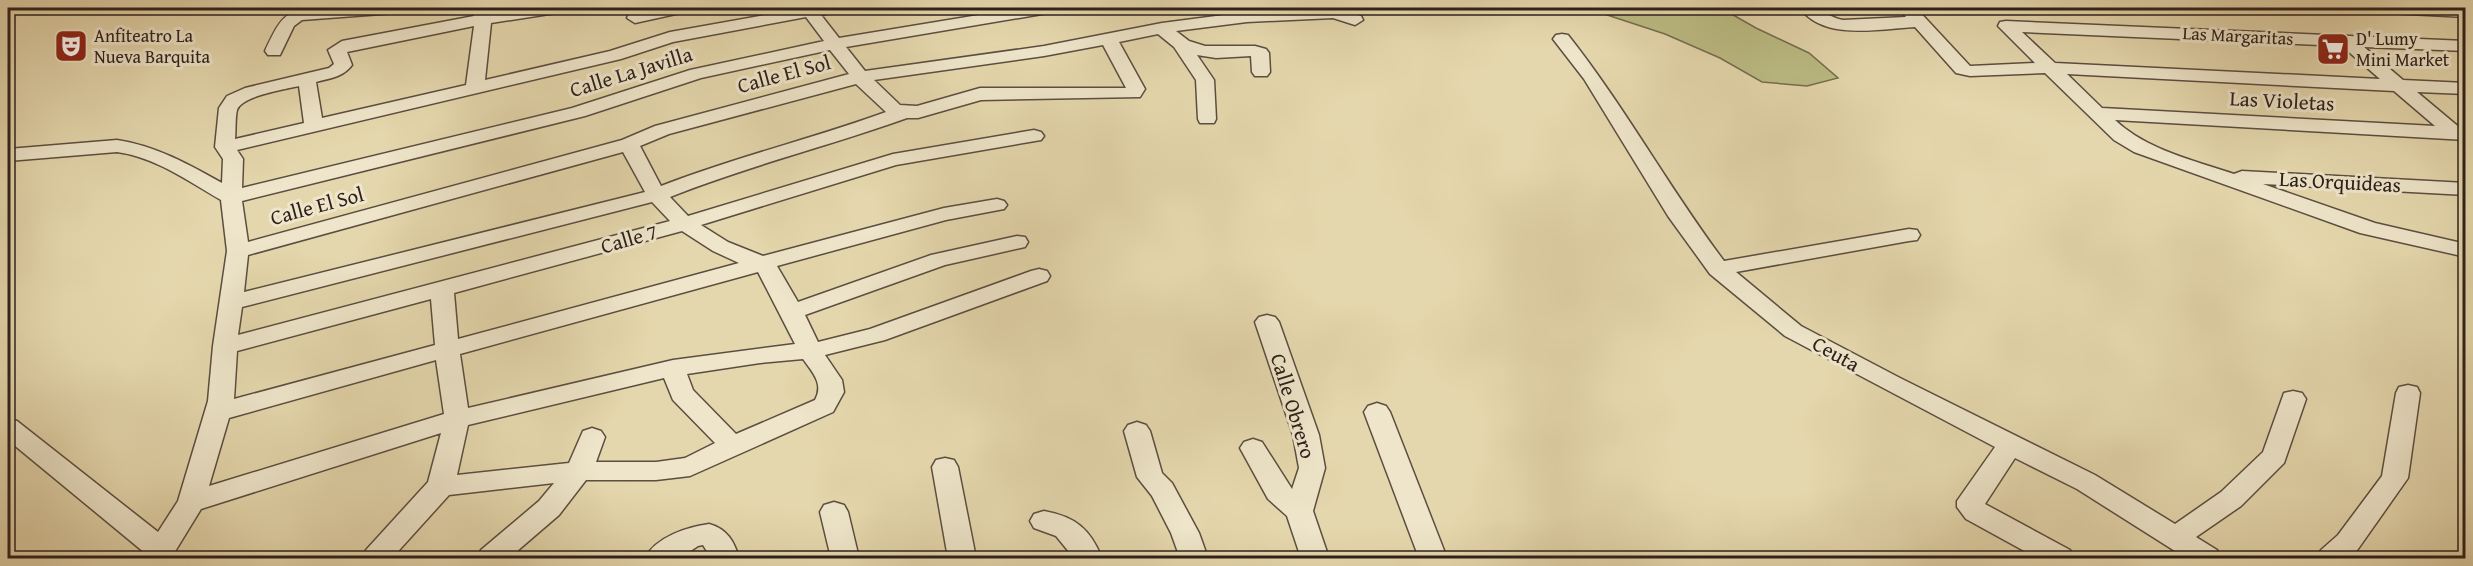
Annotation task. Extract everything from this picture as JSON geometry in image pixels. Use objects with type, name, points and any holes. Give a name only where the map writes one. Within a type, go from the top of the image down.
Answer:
[{"type":"street","points":[[274,51],[287,23],[298,15],[395,8]]},
{"type":"street","points":[[225,147],[615,55],[670,37],[769,13],[830,8]]},
{"type":"street","name":"Calle La Javilla","points":[[231,197],[578,112],[696,74],[833,44],[1048,8]]},
{"type":"street","points":[[1180,8],[1191,24]]},
{"type":"street","points":[[1808,8],[1828,22],[1843,25],[1920,22]]},
{"type":"street","points":[[1907,8],[1966,70],[2047,68],[2466,89]]},
{"type":"street","points":[[2389,8],[2466,12]]},
{"type":"street","points":[[8,427],[159,554],[191,502],[221,401],[225,346],[238,252],[231,197],[232,159],[225,147],[228,108],[234,100],[251,92],[327,75],[340,68],[343,65],[337,50],[341,47],[481,13],[556,9]]},
{"type":"street","points":[[635,18],[670,9]]},
{"type":"street","points":[[810,11],[860,77],[893,109],[904,112],[918,112],[987,94],[1133,93],[1136,89],[1108,38]]},
{"type":"street","points":[[473,88],[481,13]]},
{"type":"street","name":"Calle El Sol","points":[[238,252],[629,144],[662,130],[860,77],[1044,51],[1162,28],[1246,16],[1335,13],[1355,20]]},
{"type":"street","name":"Las Margaritas","points":[[2047,68],[2006,26],[2466,46]]},
{"type":"street","points":[[2328,26],[2460,134]]},
{"type":"street","points":[[1162,28],[1183,47],[1205,80],[1207,119]]},
{"type":"street","name":"Ceuta","points":[[1562,39],[1592,77],[1679,216],[1718,269],[1793,331],[1891,384],[2086,482],[2207,558]]},
{"type":"street","points":[[1183,47],[1217,52],[1255,51],[1260,53],[1260,72]]},
{"type":"street","points":[[2047,68],[2121,136],[2140,148],[2368,228],[2466,251]]},
{"type":"street","points":[[307,79],[314,126]]},
{"type":"street","points":[[232,302],[657,195],[705,176],[829,139],[904,112]]},
{"type":"street","name":"Las Violetas","points":[[2096,113],[2460,134]]},
{"type":"street","name":"Calle 7","points":[[225,346],[637,238],[892,160],[1034,136]]},
{"type":"street","points":[[441,486],[579,471],[656,471],[690,467],[824,406],[832,392],[830,380],[810,351],[792,312],[765,264],[721,249],[686,222],[657,195],[629,144]]},
{"type":"street","points":[[8,156],[132,146],[231,197]]},
{"type":"street","name":"Las Orquideas","points":[[2215,175],[2466,189]]},
{"type":"street","points":[[218,412],[944,214],[997,205]]},
{"type":"street","points":[[1718,269],[1909,235]]},
{"type":"street","points":[[792,312],[939,260],[1017,242]]},
{"type":"street","points":[[191,502],[457,419],[673,368],[760,355],[810,351],[877,335],[1039,276]]},
{"type":"street","points":[[376,558],[441,486],[457,419],[447,350],[442,290]]},
{"type":"street","name":"Calle Obrero","points":[[1267,322],[1306,435],[1312,468],[1299,511]]},
{"type":"street","points":[[673,368],[682,394],[698,408],[732,446]]},
{"type":"street","points":[[2331,558],[2348,542],[2395,478],[2408,393]]},
{"type":"street","points":[[2175,538],[2231,499],[2275,456],[2293,399]]},
{"type":"street","points":[[1377,412],[1434,558]]},
{"type":"street","points":[[1137,431],[1150,477],[1162,490],[1180,524],[1194,558]]},
{"type":"street","points":[[491,558],[549,508],[579,471],[592,437]]},
{"type":"street","points":[[2011,444],[1971,501],[1971,507],[1976,512],[2060,558]]},
{"type":"street","points":[[1253,448],[1278,492],[1299,511],[1315,558]]},
{"type":"street","points":[[945,467],[962,558]]},
{"type":"street","points":[[834,512],[845,558]]},
{"type":"street","points":[[1044,521],[1061,524],[1077,537],[1088,558]]},
{"type":"street","points":[[659,558],[691,537],[709,534],[720,544],[725,558]]},
{"type":"green space","points":[[1586,8],[1721,8],[1756,28],[1809,53],[1838,78],[1807,86],[1762,82],[1720,58],[1665,34]]},
{"type":"place","name":"Anfiteatro La Nueva Barquita","points":[[71,46]]},
{"type":"place","name":"D' Lumy Mini Market","points":[[2333,49]]}]
